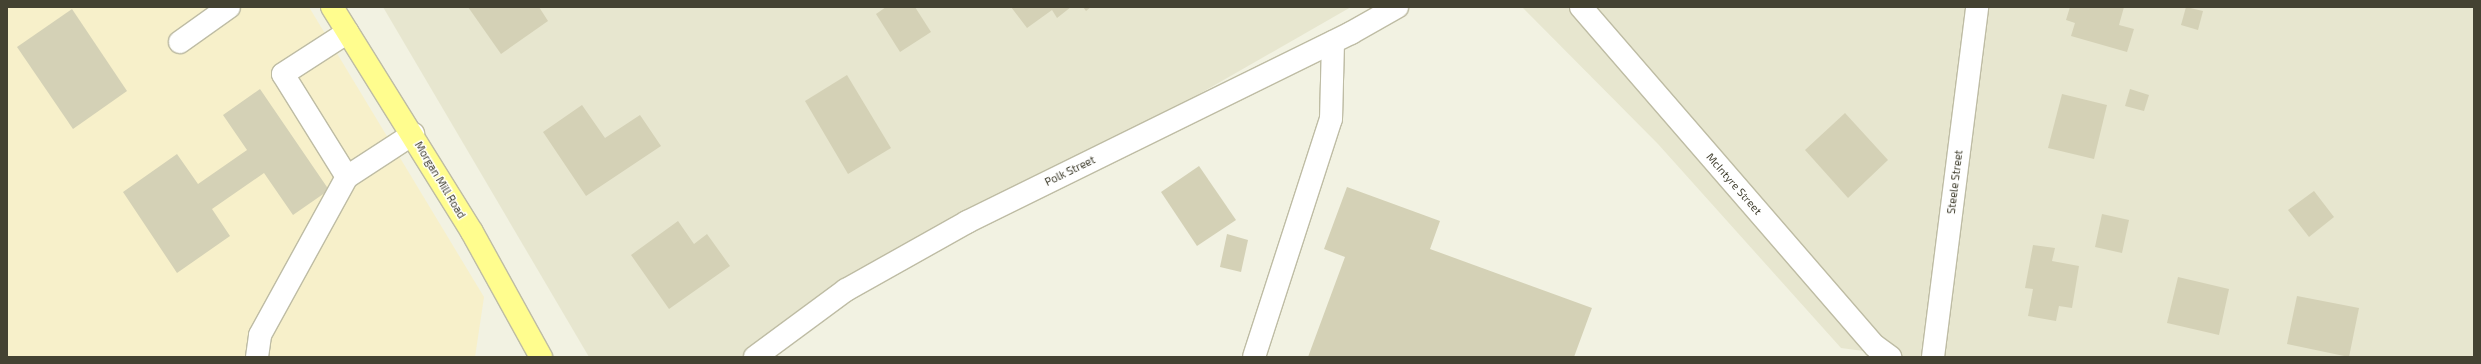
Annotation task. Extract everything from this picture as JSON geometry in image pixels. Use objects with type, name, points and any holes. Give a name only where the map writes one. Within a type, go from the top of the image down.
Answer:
[{"type":"main road","name":"Morgan Mill Road","points":[[332,7],[413,134],[472,232],[541,357]]},
{"type":"street","points":[[180,42],[229,7]]},
{"type":"street","name":"Polk Street","points":[[755,357],[846,290],[967,222],[1333,42],[1397,7]]},
{"type":"street","name":"McIntyre Street","points":[[1582,7],[1875,346],[1890,357]]},
{"type":"street","name":"Steele Street","points":[[1933,357],[1977,7]]},
{"type":"street","points":[[348,32],[283,74],[348,177]]},
{"type":"street","points":[[1254,357],[1331,119],[1333,42]]},
{"type":"street","points":[[257,357],[260,335],[348,177],[413,134]]},
{"type":"shaded area","points":[[7,7],[309,7],[484,297],[475,357],[7,357]]},
{"type":"shaded area","points":[[383,7],[1351,7],[740,357],[589,357]]},
{"type":"shaded area","points":[[1522,7],[2474,7],[2474,357],[1909,357],[1841,348],[1658,144]]},
{"type":"building","points":[[468,7],[539,7],[548,21],[501,54]]},
{"type":"building","points":[[886,7],[915,7],[931,32],[900,52],[876,14]]},
{"type":"building","points":[[1011,7],[1071,7],[1057,18],[1052,10],[1027,28]]},
{"type":"building","points":[[1083,7],[1091,7],[1086,11]]},
{"type":"building","points":[[2070,7],[2124,7],[2119,25],[2134,29],[2127,52],[2071,36],[2075,23],[2066,20]]},
{"type":"building","points":[[2186,7],[2203,11],[2198,30],[2181,25]]},
{"type":"building","points":[[72,9],[127,91],[73,129],[17,47]]},
{"type":"building","points":[[847,75],[891,148],[848,174],[805,101]]},
{"type":"building","points":[[260,89],[329,190],[293,215],[264,173],[212,209],[230,236],[177,273],[123,192],[177,154],[198,184],[247,150],[223,115]]},
{"type":"building","points":[[2130,89],[2149,95],[2144,111],[2125,106]]},
{"type":"building","points":[[2062,94],[2107,105],[2094,159],[2048,148]]},
{"type":"building","points":[[582,105],[605,138],[640,115],[661,146],[586,196],[543,132]]},
{"type":"building","points":[[1845,113],[1888,160],[1848,198],[1805,150]]},
{"type":"building","points":[[1199,166],[1236,220],[1197,246],[1161,192]]},
{"type":"building","points":[[1347,187],[1440,221],[1430,249],[1592,308],[1574,357],[1308,357],[1345,257],[1324,249]]},
{"type":"building","points":[[2314,191],[2334,217],[2309,237],[2288,210]]},
{"type":"building","points":[[2102,214],[2129,220],[2122,253],[2095,247]]},
{"type":"building","points":[[678,221],[694,244],[707,234],[730,266],[669,309],[631,255]]},
{"type":"building","points":[[1227,234],[1248,240],[1241,272],[1220,267]]},
{"type":"building","points":[[2033,245],[2055,248],[2052,261],[2079,266],[2072,308],[2059,306],[2056,321],[2028,316],[2033,289],[2025,288]]},
{"type":"building","points":[[2178,277],[2229,289],[2219,335],[2167,323]]},
{"type":"building","points":[[2297,296],[2359,308],[2349,357],[2287,344]]}]
